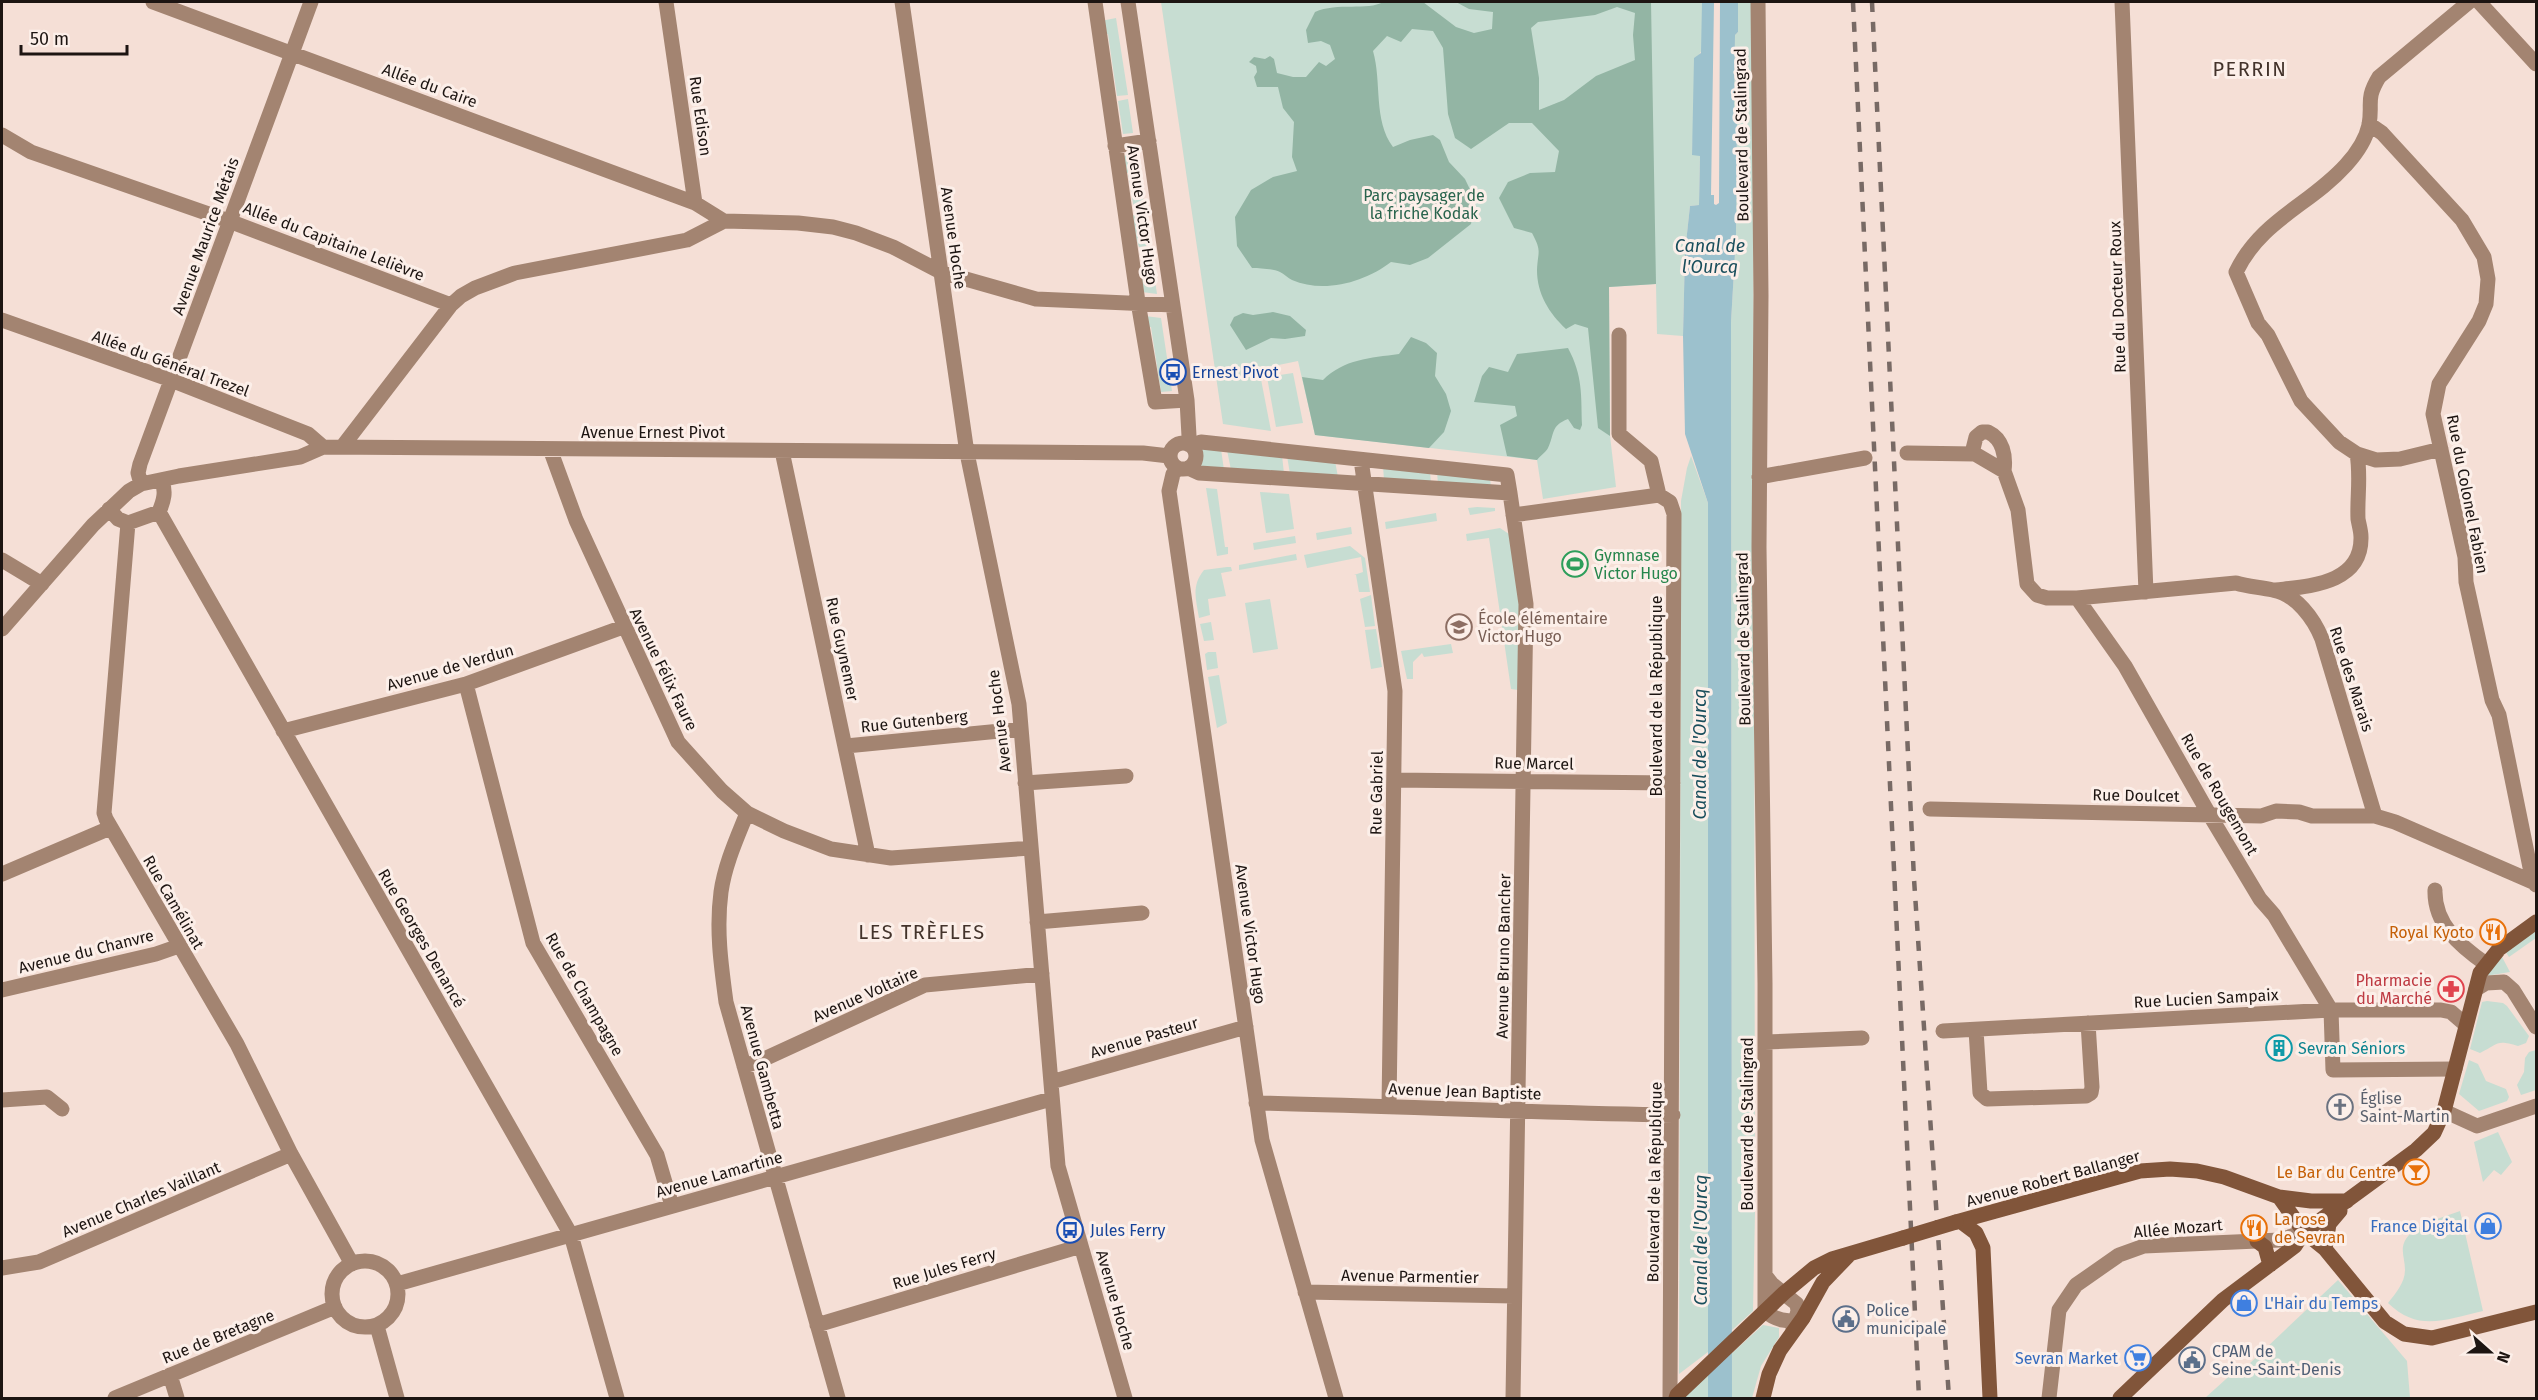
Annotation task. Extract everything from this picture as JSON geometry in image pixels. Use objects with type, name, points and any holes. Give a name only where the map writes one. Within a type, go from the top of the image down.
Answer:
[{"type":"main road","points":[[2120,1398],[2223,1300],[2295,1246],[2304,1232],[2347,1202],[2427,1141],[2434,1133],[2444,1111],[2480,973],[2499,949],[2536,922]]},
{"type":"main road","name":"Avenue Robert Ballanger","points":[[1676,1398],[1689,1382],[1814,1268],[1832,1259],[1958,1221],[2115,1177],[2157,1170],[2183,1170],[2211,1174],[2278,1197],[2347,1202]]},
{"type":"main road","points":[[2278,1197],[2304,1232],[2325,1249],[2385,1322],[2404,1334],[2432,1338],[2536,1312]]},
{"type":"main road","points":[[2325,1249],[2329,1224],[2347,1202]]},
{"type":"main road","points":[[1958,1221],[1976,1233],[1983,1248],[1990,1398]]},
{"type":"main road","points":[[2257,1240],[2265,1247],[2270,1265]]},
{"type":"main road","points":[[1763,1398],[1769,1374],[1780,1350],[1823,1282],[1850,1254]]},
{"type":"street","name":"Allée du Caire","points":[[153,2],[695,202]]},
{"type":"street","name":"Avenue Maurice Métais","points":[[141,484],[138,473],[140,464],[311,2]]},
{"type":"street","name":"Rue Edison","points":[[666,2],[695,202]]},
{"type":"street","name":"Avenue Hoche","points":[[902,2],[967,453],[1019,704],[1058,1166],[1125,1398]]},
{"type":"street","name":"Avenue Victor Hugo","points":[[1095,2],[1137,302],[1155,402],[1187,400]]},
{"type":"street","name":"Avenue Victor Hugo","points":[[1128,2],[1187,400],[1189,445],[1195,458],[1178,464],[1169,491],[1256,1103],[1262,1140],[1336,1398]]},
{"type":"street","name":"Boulevard de Stalingrad","points":[[1758,2],[1765,1311]]},
{"type":"street","name":"Rue du Docteur Roux","points":[[2122,2],[2146,592]]},
{"type":"street","points":[[2441,449],[2389,460],[2376,460],[2357,454],[2339,442],[2301,402],[2268,335],[2258,322],[2236,272],[2245,254],[2273,223],[2326,184],[2346,165],[2364,137],[2369,124],[2370,92],[2379,77],[2469,2]]},
{"type":"street","points":[[2479,2],[2536,64]]},
{"type":"street","name":"Rue du Colonel Fabien","points":[[2369,124],[2382,133],[2462,220],[2484,257],[2488,279],[2486,304],[2479,321],[2439,384],[2434,400],[2435,429],[2465,557],[2471,603],[2492,700],[2499,715],[2535,883]]},
{"type":"street","name":"Allée du Capitaine Lelièvre","points":[[2,135],[31,152],[229,221],[451,305]]},
{"type":"street","points":[[1115,146],[1149,141]]},
{"type":"street","points":[[695,202],[724,221]]},
{"type":"street","points":[[342,447],[451,305],[461,296],[475,288],[516,273],[687,240],[724,221],[798,223],[833,227],[856,233],[893,248],[941,272],[1036,299],[1173,305]]},
{"type":"street","name":"Allée du Général Trezel","points":[[2,320],[171,380],[308,434],[323,447]]},
{"type":"street","name":"Boulevard de la République","points":[[1619,336],[1619,434],[1651,461],[1659,495],[1670,502],[1674,514],[1670,1398]]},
{"type":"street","name":"Rue des Marais","points":[[1975,454],[1972,449],[1976,437],[1982,432],[1995,435],[1999,440],[2005,460],[2004,471],[2018,510],[2027,584],[2037,595],[2047,598],[2077,598],[2236,583],[2251,588],[2276,590],[2298,604],[2319,630],[2375,816]]},
{"type":"street","points":[[1510,493],[1198,473],[1178,464],[1174,446],[1201,442],[1507,476],[1510,493],[1513,516],[1659,495]]},
{"type":"street","name":"Avenue Ernest Pivot","points":[[141,484],[300,457],[323,447],[1143,453],[1178,464]]},
{"type":"street","name":"Avenue Félix Faure","points":[[550,450],[576,520],[623,627],[678,742],[722,791],[747,813],[784,831],[831,849],[891,858],[1031,848]]},
{"type":"street","name":"Rue Guynemer","points":[[782,451],[846,746],[867,855]]},
{"type":"street","points":[[1907,453],[1975,454],[2004,471]]},
{"type":"street","points":[[2276,590],[2323,584],[2341,576],[2353,564],[2360,547],[2361,537],[2358,518],[2360,474],[2357,454]]},
{"type":"street","points":[[1759,477],[1865,458]]},
{"type":"street","name":"Rue Gabriel","points":[[1361,460],[1395,691],[1389,1106]]},
{"type":"street","points":[[109,509],[118,519],[128,523],[159,512],[164,501],[165,489],[162,480]]},
{"type":"street","points":[[2,628],[109,509],[129,491],[141,484]]},
{"type":"street","name":"Rue Georges Denancé","points":[[159,512],[571,1235],[617,1398]]},
{"type":"street","name":"Avenue Bruno Bancher","points":[[1513,516],[1526,604],[1514,1398]]},
{"type":"street","name":"Rue Camélinat","points":[[128,523],[104,813],[110,828],[237,1044],[291,1154],[352,1264]]},
{"type":"street","points":[[2,560],[42,584]]},
{"type":"street","name":"Rue de Rougemont","points":[[2077,598],[2125,666],[2209,814],[2260,899],[2274,915],[2331,1010]]},
{"type":"street","name":"Avenue de Verdun","points":[[283,731],[466,684],[623,627]]},
{"type":"street","name":"Rue de Champagne","points":[[466,684],[533,943],[657,1155],[672,1206]]},
{"type":"street","name":"Rue Gutenberg","points":[[846,746],[1021,729]]},
{"type":"street","points":[[1025,783],[1125,776]]},
{"type":"street","name":"Rue Marcel","points":[[1394,780],[1673,783]]},
{"type":"street","name":"Rue Doulcet","points":[[1930,809],[2261,816],[2276,811],[2299,812],[2312,816],[2375,816]]},
{"type":"street","name":"Avenue Gambetta","points":[[747,813],[733,846],[721,891],[719,948],[726,1002],[838,1398]]},
{"type":"street","points":[[2375,816],[2395,822],[2535,883]]},
{"type":"street","points":[[2,874],[110,828]]},
{"type":"street","points":[[2435,890],[2437,913],[2442,923],[2471,954],[2486,964]]},
{"type":"street","points":[[1037,922],[1142,913]]},
{"type":"street","name":"Avenue du Chanvre","points":[[2,990],[156,954],[179,946]]},
{"type":"street","name":"Avenue Voltaire","points":[[744,1066],[760,1061],[925,985],[1042,974]]},
{"type":"street","points":[[2476,989],[2486,983],[2499,981],[2509,985],[2536,1026]]},
{"type":"street","points":[[2331,1010],[2333,1070],[2455,1069]]},
{"type":"street","name":"Rue Lucien Sampaix","points":[[1943,1031],[2331,1010],[2441,1010],[2451,1012],[2466,1025]]},
{"type":"street","points":[[1976,1030],[1980,1093],[1986,1099],[2086,1096],[2091,1093],[2092,1087],[2088,1023]]},
{"type":"street","name":"Avenue Pasteur","points":[[1051,1082],[1246,1027]]},
{"type":"street","points":[[1764,1042],[1862,1038]]},
{"type":"street","points":[[2,1100],[47,1097],[62,1109]]},
{"type":"street","name":"Avenue Lamartine","points":[[397,1284],[1051,1099]]},
{"type":"street","name":"Avenue Jean Baptiste","points":[[1256,1103],[1673,1115]]},
{"type":"street","points":[[2444,1111],[2477,1126],[2536,1106]]},
{"type":"street","name":"Avenue Charles Vaillant","points":[[2,1268],[39,1262],[291,1154]]},
{"type":"street","name":"Allée Mozart","points":[[2049,1398],[2059,1310],[2069,1292],[2084,1278],[2135,1247],[2280,1240],[2304,1232]]},
{"type":"street","name":"Rue Jules Ferry","points":[[817,1325],[1081,1246]]},
{"type":"street","points":[[370,1262],[379,1264],[393,1275],[397,1284],[395,1308],[385,1321],[376,1326],[353,1325],[345,1321],[335,1307],[332,1290],[335,1282],[339,1274],[352,1264],[370,1262]]},
{"type":"street","points":[[1765,1311],[1772,1317],[1797,1324],[1797,1304],[1766,1275]]},
{"type":"street","name":"Avenue Parmentier","points":[[1305,1292],[1515,1296]]},
{"type":"street","name":"Rue de Bretagne","points":[[115,1398],[335,1307]]},
{"type":"street","points":[[376,1326],[397,1398]]},
{"type":"street","points":[[170,1375],[177,1398]]},
{"type":"green space","name":"Parc paysager de la friche Kodak","points":[[1161,2],[1702,2],[1702,50],[1697,58],[1692,155],[1700,155],[1699,205],[1690,206],[1685,252],[1683,336],[1657,334],[1656,284],[1609,287],[1610,436],[1616,487],[1543,499],[1537,460],[1315,435],[1298,361],[1259,369],[1271,431],[1223,424]]},
{"type":"green space","points":[[1383,2],[1423,2],[1456,27],[1474,33],[1492,29],[1493,12],[1469,9],[1456,2],[1651,2],[1656,284],[1609,287],[1610,436],[1598,428],[1588,328],[1575,324],[1566,329],[1549,310],[1539,287],[1537,270],[1539,251],[1535,239],[1532,233],[1514,228],[1499,198],[1508,182],[1530,173],[1555,172],[1559,151],[1532,123],[1509,123],[1471,149],[1455,138],[1448,114],[1443,48],[1433,31],[1412,29],[1401,42],[1387,36],[1373,51],[1380,113],[1393,147],[1410,140],[1433,135],[1440,140],[1449,162],[1465,179],[1475,200],[1471,224],[1428,258],[1410,265],[1391,262],[1357,280],[1331,286],[1304,284],[1277,271],[1252,268],[1237,246],[1235,217],[1251,190],[1273,177],[1297,171],[1292,157],[1294,122],[1283,108],[1278,87],[1257,87],[1254,77],[1257,72],[1256,66],[1249,62],[1254,57],[1265,59],[1270,56],[1274,59],[1277,73],[1306,77],[1319,62],[1326,66],[1335,59],[1330,45],[1321,41],[1308,43],[1306,30],[1315,12],[1333,7],[1377,5]],"holes":[[[1617,7],[1635,13],[1633,35],[1635,60],[1596,76],[1564,100],[1539,110],[1539,78],[1531,28],[1538,22],[1595,15]]]},
{"type":"green space","points":[[1738,2],[1753,2],[1755,1212],[1753,1311],[1732,1330],[1731,322],[1736,236],[1737,113],[1734,110]]},
{"type":"green space","points":[[1116,18],[1128,95],[1117,96],[1108,34],[1103,34],[1101,21]]},
{"type":"green space","points":[[1128,99],[1133,133],[1123,134],[1118,101]]},
{"type":"green space","points":[[1137,154],[1150,246],[1139,247],[1137,241],[1134,242],[1130,216],[1135,215],[1128,173],[1124,173],[1121,156]]},
{"type":"green space","points":[[1152,260],[1157,294],[1142,292],[1139,273],[1142,272],[1141,262]]},
{"type":"green space","points":[[1273,312],[1290,316],[1306,330],[1305,336],[1285,339],[1271,338],[1246,350],[1230,325],[1234,317],[1243,313],[1253,315]]},
{"type":"green space","points":[[1145,316],[1161,318],[1172,391],[1161,392],[1151,327],[1146,328]]},
{"type":"green space","points":[[1411,337],[1426,343],[1437,353],[1435,376],[1446,394],[1451,411],[1444,432],[1429,448],[1315,435],[1302,377],[1323,380],[1349,364],[1368,358],[1399,354]]},
{"type":"green space","points":[[1568,348],[1580,386],[1582,425],[1580,430],[1574,428],[1568,419],[1558,425],[1548,448],[1537,460],[1507,456],[1500,425],[1517,416],[1515,406],[1474,402],[1482,376],[1489,367],[1508,372],[1517,354]]},
{"type":"green space","points":[[1293,373],[1303,423],[1276,427],[1267,377]]},
{"type":"green space","points":[[1201,448],[1221,449],[1224,470],[1199,467]]},
{"type":"green space","points":[[1227,450],[1282,455],[1284,474],[1231,470]]},
{"type":"green space","points":[[1287,456],[1335,461],[1338,477],[1290,474]]},
{"type":"green space","points":[[1691,456],[1708,503],[1708,1352],[1679,1374],[1681,501]]},
{"type":"green space","points":[[1383,466],[1430,472],[1431,483],[1384,480]]},
{"type":"green space","points":[[1437,472],[1490,478],[1491,487],[1438,484]]},
{"type":"green space","points":[[1206,488],[1217,489],[1228,554],[1217,556]]},
{"type":"green space","points":[[1260,492],[1289,494],[1294,529],[1266,533]]},
{"type":"green space","points":[[1468,508],[1495,508],[1495,511],[1470,515]]},
{"type":"green space","points":[[1436,513],[1437,521],[1386,529],[1385,522]]},
{"type":"green space","points":[[1351,527],[1352,534],[1317,540],[1316,533]]},
{"type":"green space","points":[[1500,528],[1509,534],[1520,603],[1518,690],[1511,689],[1489,538],[1467,541],[1466,534]]},
{"type":"green space","points":[[1295,536],[1296,543],[1254,550],[1253,543]]},
{"type":"green space","points":[[1350,546],[1365,558],[1370,592],[1359,592],[1356,575],[1354,575],[1363,572],[1361,557],[1307,568],[1304,555]]},
{"type":"green space","points":[[1296,554],[1297,560],[1239,570],[1239,565]]},
{"type":"green space","points":[[1231,567],[1232,571],[1221,573],[1226,596],[1208,599],[1210,615],[1199,618],[1196,587],[1200,576],[1204,570]]},
{"type":"green space","points":[[1371,595],[1375,626],[1365,627],[1360,599]]},
{"type":"green space","points":[[1270,599],[1278,649],[1253,653],[1245,603]]},
{"type":"green space","points":[[1211,622],[1214,640],[1204,641],[1200,624]]},
{"type":"green space","points":[[1376,629],[1382,667],[1371,669],[1365,630]]},
{"type":"green space","points":[[1451,644],[1453,653],[1424,657],[1422,653],[1413,662],[1413,679],[1407,679],[1401,651]]},
{"type":"green space","points":[[1216,652],[1218,668],[1207,670],[1205,654]]},
{"type":"green space","points":[[1219,675],[1227,723],[1217,728],[1208,677]]},
{"type":"green space","points":[[2536,928],[2536,938],[2509,957],[2505,951]]},
{"type":"green space","points":[[2501,955],[2510,972],[2486,976]]},
{"type":"green space","points":[[2482,1002],[2503,1003],[2507,1006],[2529,1036],[2526,1043],[2518,1046],[2498,1044],[2480,1053],[2470,1049]]},
{"type":"green space","points":[[2536,1050],[2536,1090],[2521,1095],[2517,1085],[2524,1072],[2525,1058],[2529,1052]]},
{"type":"green space","points":[[2469,1060],[2478,1064],[2486,1081],[2506,1089],[2509,1097],[2507,1101],[2479,1111],[2459,1094]]},
{"type":"green space","points":[[2498,1132],[2512,1162],[2501,1175],[2494,1170],[2483,1182],[2474,1142]]},
{"type":"green space","points":[[2460,1211],[2483,1311],[2433,1321],[2422,1321],[2399,1312],[2388,1303],[2403,1279],[2405,1270],[2403,1248],[2406,1239],[2420,1227]]},
{"type":"green space","points":[[2338,1280],[2407,1361],[2410,1398],[2205,1398],[2236,1370],[2248,1365]]},
{"type":"green space","points":[[1763,1325],[1779,1328],[1779,1337],[1761,1366],[1752,1398],[1732,1398],[1732,1353]]},
{"type":"green space","points":[[1708,1375],[1708,1398],[1683,1398]]},
{"type":"water","name":"Canal de l'Ourcq","points":[[1702,2],[1714,2],[1711,195],[1714,195],[1716,205],[1719,203],[1720,2],[1738,2],[1734,109],[1737,113],[1736,236],[1731,322],[1732,1398],[1708,1398],[1708,503],[1685,434],[1683,336],[1685,252],[1690,206],[1699,205],[1700,156],[1692,155],[1694,58],[1701,53]]},
{"type":"railway","points":[[1853,2],[1919,1398]]},
{"type":"railway","points":[[1872,2],[1914,879],[1949,1398]]},
{"type":"place","name":"Ernest Pivot","points":[[1173,372]]},
{"type":"place","name":"Gymnase Victor Hugo","points":[[1575,564]]},
{"type":"place","name":"École élémentaire Victor Hugo","points":[[1459,627]]},
{"type":"place","name":"Royal Kyoto","points":[[2493,932]]},
{"type":"place","name":"Pharmacie du Marché","points":[[2451,989]]},
{"type":"place","name":"Sevran Séniors","points":[[2279,1048]]},
{"type":"place","name":"Église Saint-Martin","points":[[2340,1107]]},
{"type":"place","name":"Le Bar du Centre","points":[[2416,1172]]},
{"type":"place","name":"France Digital","points":[[2488,1226]]},
{"type":"place","name":"La rose de Sevran","points":[[2254,1228]]},
{"type":"place","name":"Jules Ferry","points":[[1070,1230]]},
{"type":"place","name":"L'Hair du Temps","points":[[2244,1303]]},
{"type":"place","name":"Police municipale","points":[[1846,1319]]},
{"type":"place","name":"Sevran Market","points":[[2138,1358]]},
{"type":"place","name":"CPAM de Seine-Saint-Denis","points":[[2192,1360]]},
{"type":"district","name":"PERRIN","points":[[2250,69]]},
{"type":"district","name":"LES TRÈFLES","points":[[922,932]]}]
